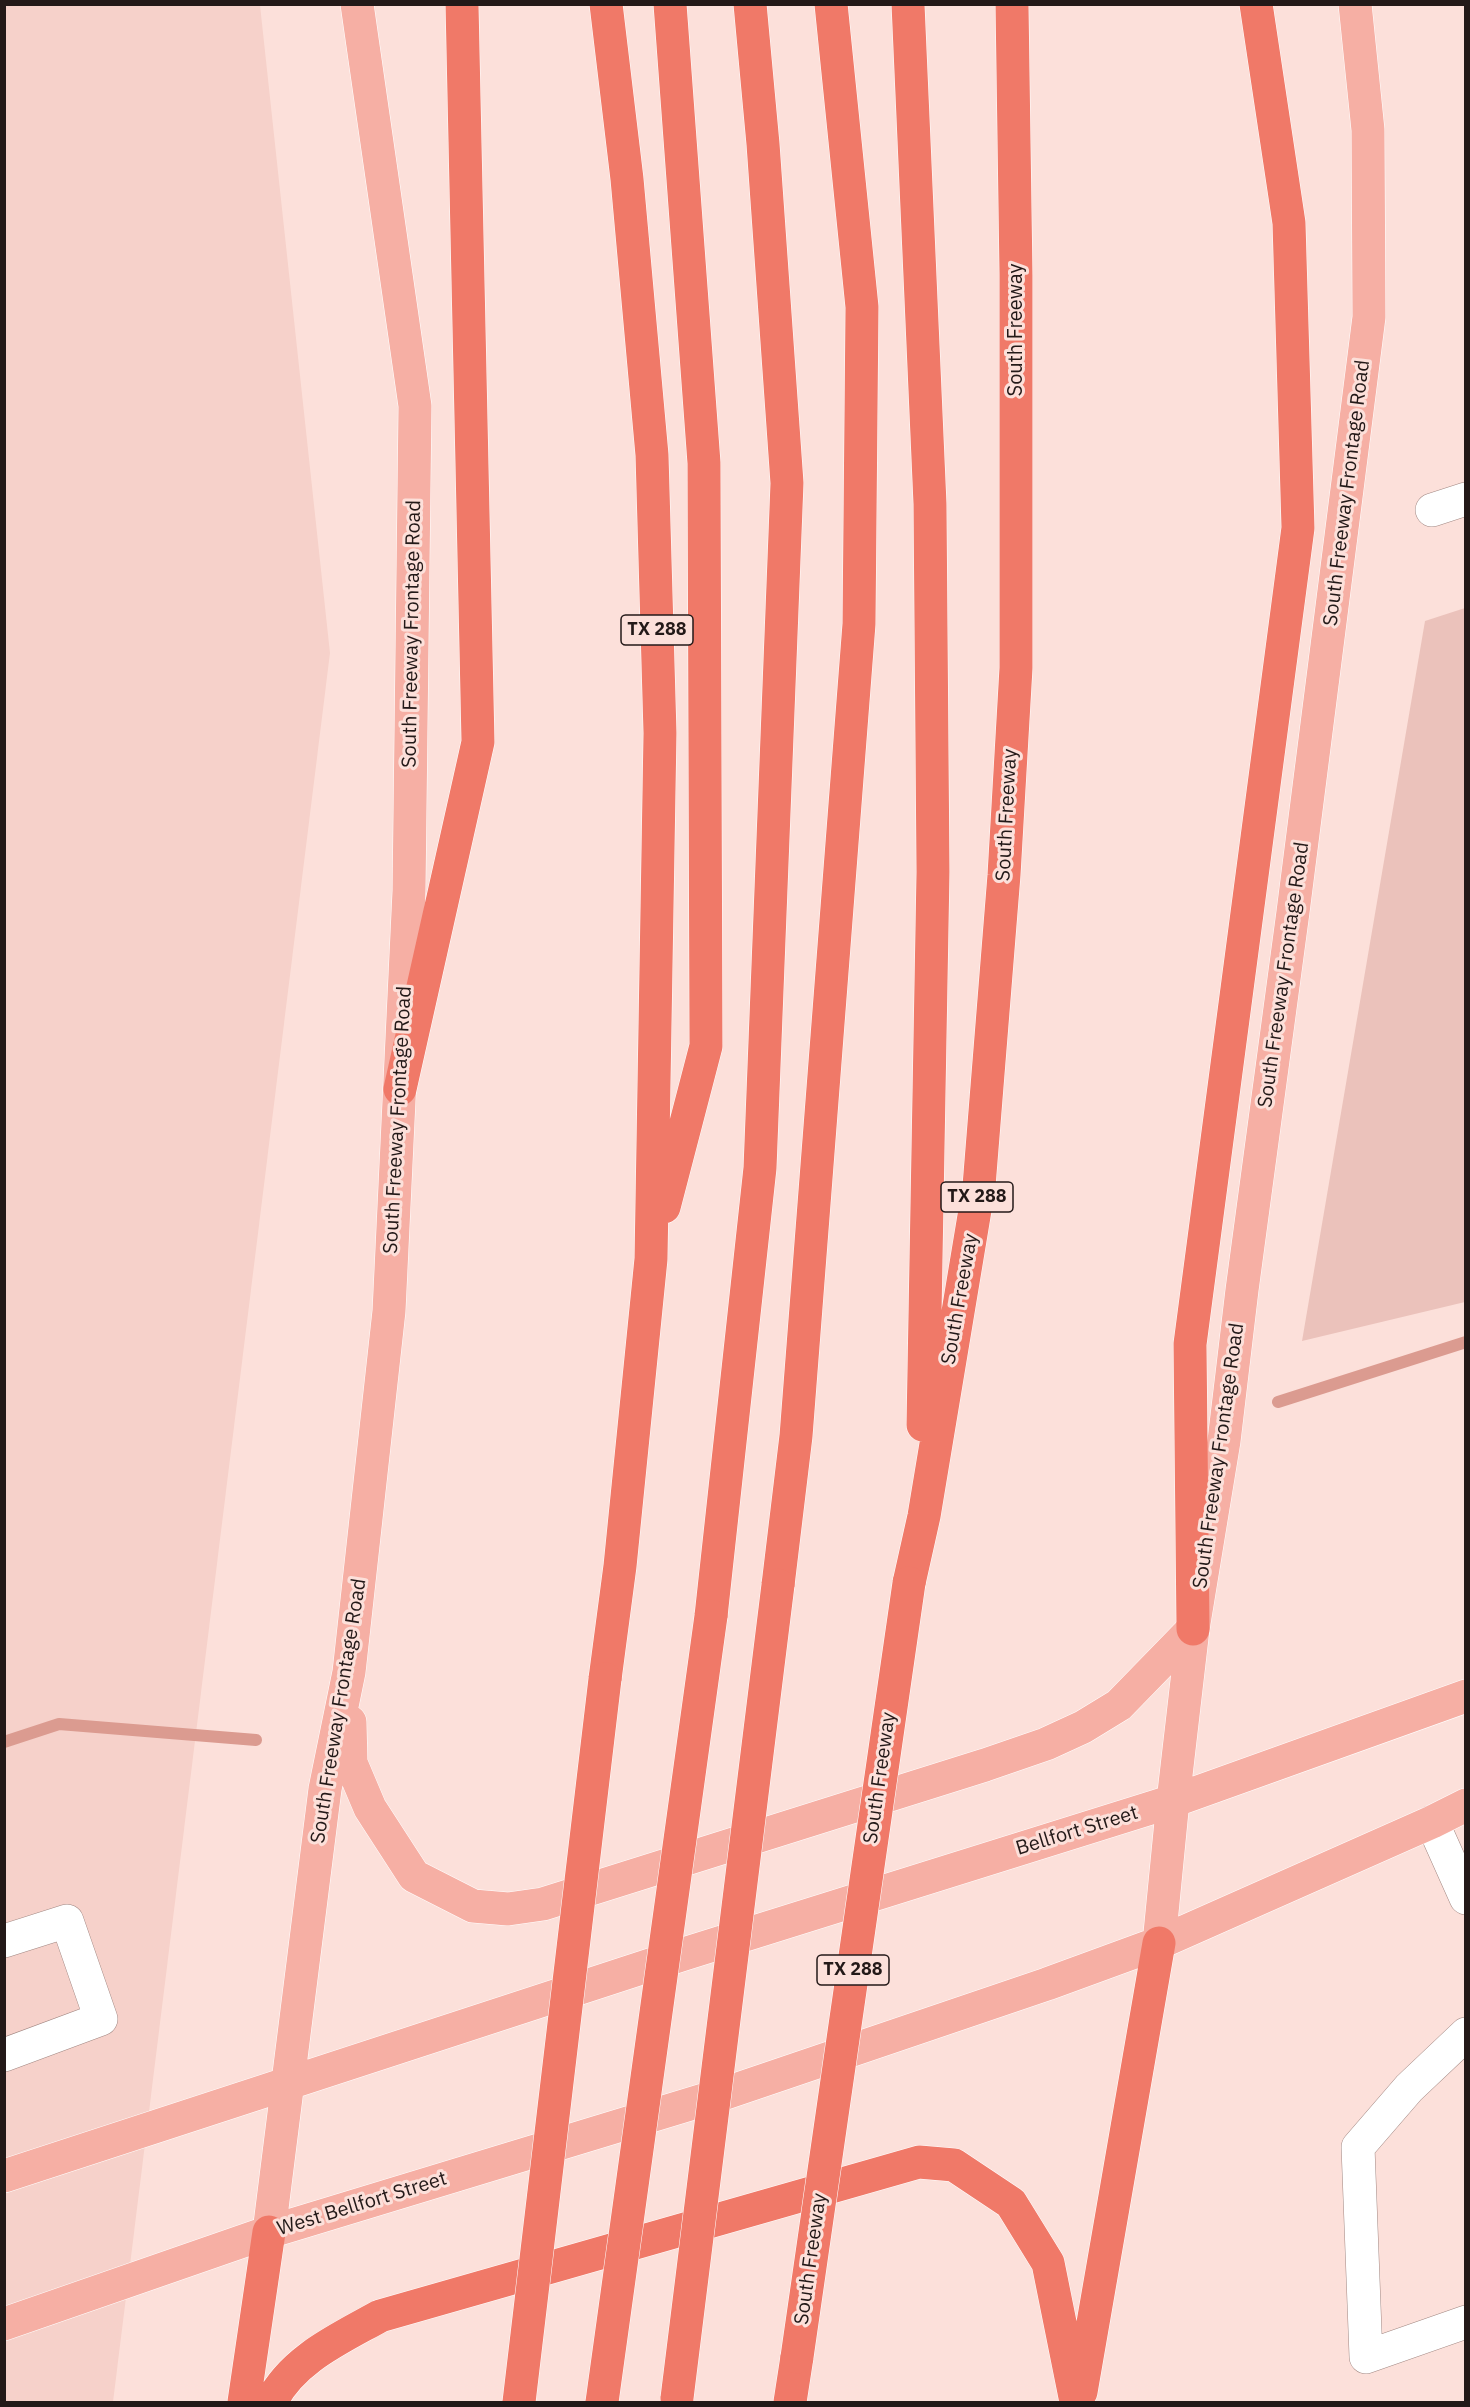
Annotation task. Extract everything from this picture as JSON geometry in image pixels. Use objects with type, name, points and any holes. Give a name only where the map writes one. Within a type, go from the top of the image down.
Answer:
[{"type":"highway","points":[[400,1089],[478,742],[462,4]]},
{"type":"highway","name":"TX 288","points":[[519,2403],[620,1566],[651,1258],[660,733],[652,455],[627,179],[606,4]]},
{"type":"highway","points":[[651,1258],[706,1046],[704,463],[670,4]]},
{"type":"highway","points":[[602,2403],[711,1616],[760,1168],[787,483],[763,144],[750,4]]},
{"type":"highway","points":[[677,2400],[796,1436],[859,624],[862,307],[831,4]]},
{"type":"highway","points":[[908,4],[930,504],[933,872],[923,1346],[924,1516]]},
{"type":"highway","name":"South Freeway","points":[[790,2403],[909,1583],[924,1516],[979,1186],[1005,863],[1016,668],[1016,275],[1012,4]]},
{"type":"highway","points":[[1193,1629],[1190,1344],[1298,528],[1289,223],[1256,4]]},
{"type":"highway","points":[[1078,2403],[1158,1943]]},
{"type":"highway","points":[[271,2403],[279,2387],[312,2354],[380,2316],[920,2162],[954,2165],[1011,2203],[1048,2263],[1078,2403]]},
{"type":"highway","points":[[244,2403],[269,2232]]},
{"type":"main road","name":"South Freeway Frontage Road","points":[[269,2232],[325,1789],[349,1672],[389,1311],[409,891],[415,406],[357,4]]},
{"type":"main road","name":"South Freeway Frontage Road","points":[[1158,1943],[1193,1629],[1224,1441],[1369,317],[1368,130],[1356,4]]},
{"type":"main road","points":[[349,1672],[351,1763],[370,1808],[393,1846],[414,1876],[473,1906],[508,1909],[543,1905],[1046,1744],[1083,1727],[1119,1705],[1193,1629]]},
{"type":"main road","name":"Bellfort Street","points":[[287,2084],[684,1954],[1173,1801],[1466,1696]]},
{"type":"main road","points":[[1158,1943],[1466,1805]]},
{"type":"main road","name":"West Bellfort Street","points":[[4,2324],[269,2232],[723,2094],[1047,1984],[1158,1943]]},
{"type":"main road","points":[[4,2176],[287,2084]]},
{"type":"street","points":[[1432,510],[1466,499]]},
{"type":"street","points":[[1432,1822],[1466,1898]]},
{"type":"street","points":[[4,1941],[67,1921],[101,2019],[4,2055]]},
{"type":"street","points":[[1466,2034],[1409,2088],[1358,2147],[1365,2357],[1466,2322]]},
{"type":"shaded area","points":[[5,5],[260,5],[330,653],[113,2402],[5,2402]]},
{"type":"shaded area","points":[[1465,608],[1465,1302],[1302,1341],[1425,621]]},
{"type":"waterway","points":[[1278,1402],[1466,1342]]},
{"type":"waterway","points":[[4,1742],[59,1724],[256,1740]]}]
